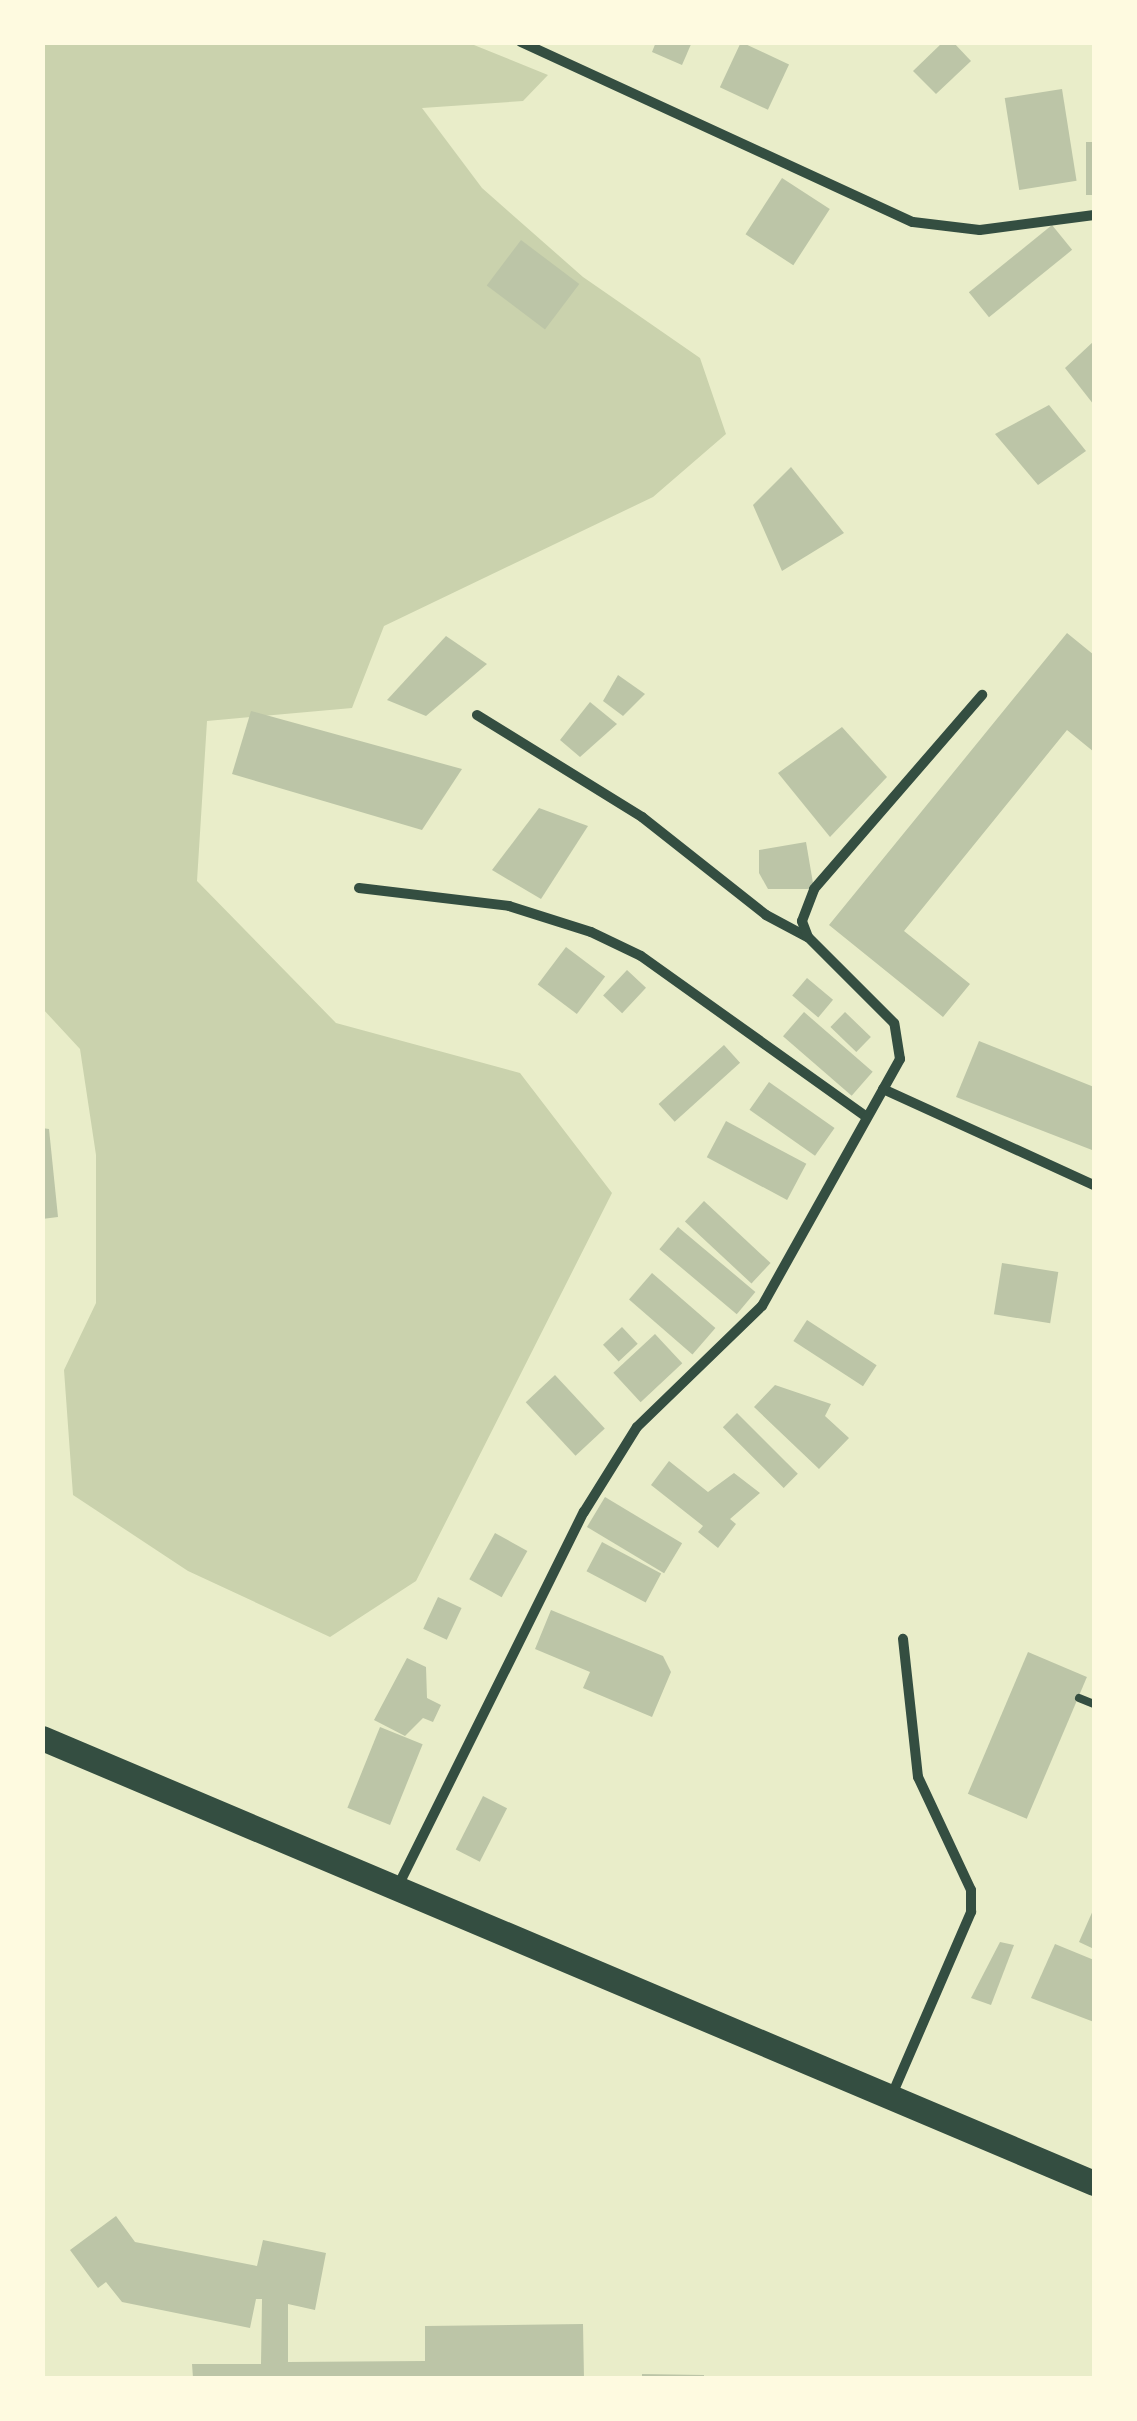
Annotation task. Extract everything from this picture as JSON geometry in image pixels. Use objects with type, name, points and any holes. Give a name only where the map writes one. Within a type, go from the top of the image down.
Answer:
[{"type":"main road","points":[[42,1738],[1094,2183]]},
{"type":"street","points":[[521,42],[913,222],[980,230],[1094,215]]},
{"type":"street","points":[[808,937],[802,922],[814,888],[982,694]]},
{"type":"street","points":[[398,1887],[584,1512],[637,1427],[762,1306],[900,1058],[899,1032],[808,937],[766,914],[642,816],[477,715]]},
{"type":"street","points":[[360,888],[510,906],[591,932],[640,956],[867,1118]]},
{"type":"street","points":[[883,1089],[1094,1185]]},
{"type":"street","points":[[890,2098],[971,1912],[971,1890],[918,1776],[903,1640]]},
{"type":"lane","points":[[1079,1698],[1094,1704]]},
{"type":"green space","points":[[42,43],[469,43],[548,75],[523,101],[422,108],[482,188],[583,277],[700,358],[726,434],[653,497],[384,626],[352,708],[207,721],[197,881],[336,1023],[520,1073],[612,1193],[416,1581],[330,1637],[188,1571],[73,1495],[64,1370],[96,1303],[96,1155],[80,1049],[42,1008]]},
{"type":"building","points":[[656,42],[692,42],[682,65],[652,52]]},
{"type":"building","points":[[741,42],[789,64],[768,110],[720,87]]},
{"type":"building","points":[[943,42],[953,42],[971,61],[936,94],[913,71]]},
{"type":"building","points":[[1062,89],[1077,181],[1019,190],[1005,98]]},
{"type":"building","points":[[1086,142],[1094,142],[1094,195],[1086,195]]},
{"type":"building","points":[[782,178],[830,209],[793,265],[746,234]]},
{"type":"building","points":[[1052,225],[1072,250],[989,317],[969,292]]},
{"type":"building","points":[[521,240],[579,284],[545,329],[487,286]]},
{"type":"building","points":[[1094,341],[1094,405],[1065,368]]},
{"type":"building","points":[[1049,405],[1086,451],[1038,485],[995,434]]},
{"type":"building","points":[[791,467],[844,533],[782,571],[753,505]]},
{"type":"building","points":[[1067,633],[1094,655],[1094,752],[1067,730],[904,931],[970,984],[943,1017],[829,925]]},
{"type":"building","points":[[446,636],[487,664],[426,716],[387,700]]},
{"type":"building","points":[[618,675],[645,694],[623,716],[603,701]]},
{"type":"building","points":[[590,702],[617,724],[580,757],[560,740]]},
{"type":"building","points":[[251,711],[462,769],[422,830],[232,774]]},
{"type":"building","points":[[842,727],[887,777],[830,837],[778,773]]},
{"type":"building","points":[[539,808],[588,826],[541,899],[492,870]]},
{"type":"building","points":[[806,842],[814,889],[768,889],[759,873],[759,850]]},
{"type":"building","points":[[566,947],[605,976],[577,1014],[538,985]]},
{"type":"building","points":[[627,970],[646,988],[622,1013],[603,996]]},
{"type":"building","points":[[807,978],[833,1000],[818,1017],[792,996]]},
{"type":"building","points":[[804,1012],[873,1072],[852,1096],[783,1036]]},
{"type":"building","points":[[845,1012],[871,1037],[856,1052],[830,1027]]},
{"type":"building","points":[[979,1041],[1094,1087],[1092,1150],[956,1097]]},
{"type":"building","points":[[724,1045],[740,1063],[675,1122],[659,1104]]},
{"type":"building","points":[[769,1082],[835,1128],[815,1156],[749,1110]]},
{"type":"building","points":[[726,1121],[806,1164],[787,1200],[707,1157]]},
{"type":"building","points":[[42,1128],[49,1129],[58,1217],[42,1219]]},
{"type":"building","points":[[704,1201],[771,1263],[751,1284],[685,1221]]},
{"type":"building","points":[[678,1227],[755,1292],[737,1314],[659,1249]]},
{"type":"building","points":[[1002,1263],[1058,1272],[1050,1323],[994,1314]]},
{"type":"building","points":[[652,1273],[715,1328],[692,1355],[629,1299]]},
{"type":"building","points":[[807,1320],[877,1365],[863,1386],[793,1341]]},
{"type":"building","points":[[622,1327],[638,1344],[619,1362],[603,1345]]},
{"type":"building","points":[[655,1334],[682,1363],[641,1402],[613,1373]]},
{"type":"building","points":[[555,1375],[605,1428],[576,1456],[526,1402]]},
{"type":"building","points":[[775,1385],[831,1404],[825,1416],[849,1438],[819,1469],[754,1407]]},
{"type":"building","points":[[737,1413],[798,1474],[784,1488],[723,1427]]},
{"type":"building","points":[[669,1461],[708,1492],[734,1473],[760,1493],[730,1519],[736,1524],[718,1548],[698,1532],[703,1526],[651,1485]]},
{"type":"building","points":[[605,1497],[682,1543],[664,1573],[587,1527]]},
{"type":"building","points":[[495,1533],[527,1551],[502,1597],[469,1579]]},
{"type":"building","points":[[602,1542],[661,1573],[646,1603],[587,1571]]},
{"type":"building","points":[[438,1597],[462,1608],[447,1640],[423,1629]]},
{"type":"building","points":[[551,1610],[663,1656],[671,1672],[652,1717],[583,1688],[590,1672],[535,1649]]},
{"type":"building","points":[[1028,1652],[1087,1677],[1027,1819],[968,1794]]},
{"type":"building","points":[[407,1658],[426,1667],[427,1698],[441,1705],[433,1722],[423,1718],[405,1736],[374,1720]]},
{"type":"building","points":[[380,1727],[423,1744],[390,1825],[347,1808]]},
{"type":"building","points":[[483,1796],[507,1808],[480,1862],[456,1849]]},
{"type":"building","points":[[1094,1908],[1094,1949],[1079,1942]]},
{"type":"building","points":[[1000,1942],[1014,1945],[991,2005],[971,1998]]},
{"type":"building","points":[[1055,1944],[1094,1960],[1094,2022],[1031,1998]]},
{"type":"building","points":[[116,2216],[135,2242],[257,2266],[263,2240],[326,2253],[315,2310],[288,2304],[288,2362],[425,2361],[425,2326],[583,2324],[584,2378],[193,2378],[192,2364],[261,2364],[262,2299],[256,2299],[250,2328],[122,2302],[106,2282],[98,2288],[70,2250]]},
{"type":"building","points":[[642,2374],[704,2375],[704,2378],[642,2378]]}]
